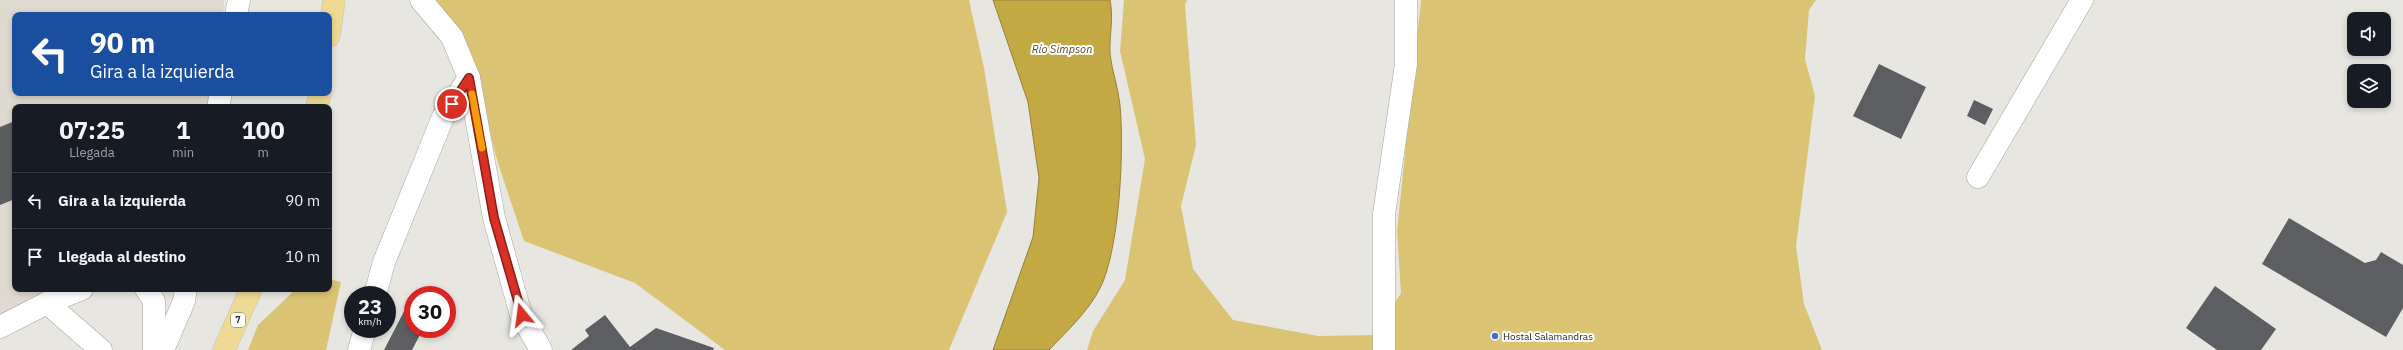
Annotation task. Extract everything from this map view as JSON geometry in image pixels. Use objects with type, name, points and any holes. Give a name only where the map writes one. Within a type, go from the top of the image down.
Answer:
[{"type":"highway","points":[[332,14],[334,0]]},
{"type":"highway","name":"7","points":[[224,350],[250,292]]},
{"type":"street","points":[[237,12],[239,0]]},
{"type":"street","points":[[420,0],[452,37],[469,78],[494,218],[522,315],[541,350]]},
{"type":"street","points":[[1384,350],[1384,214],[1406,64],[1406,0]]},
{"type":"street","points":[[1978,177],[2082,0]]},
{"type":"street","points":[[377,286],[384,262],[443,117],[469,78]]},
{"type":"street","points":[[0,328],[47,303],[74,292]]},
{"type":"street","points":[[148,292],[154,300],[154,350]]},
{"type":"street","points":[[163,350],[184,301],[186,292]]},
{"type":"street","points":[[47,303],[102,350]]},
{"type":"street","points":[[360,350],[363,338]]},
{"type":"shaded area","points":[[0,0],[224,0],[223,12],[12,12],[12,96],[212,96],[210,104],[12,104],[12,292],[50,292],[0,317]]},
{"type":"shaded area","points":[[435,0],[969,0],[984,68],[1007,212],[949,350],[725,350],[635,283],[524,241],[499,166],[469,58],[460,37],[449,18]]},
{"type":"shaded area","points":[[1124,0],[1187,0],[1185,5],[1196,145],[1181,206],[1193,269],[1233,320],[1318,336],[1375,335],[1401,293],[1397,231],[1421,0],[1816,0],[1809,10],[1805,59],[1815,96],[1796,246],[1804,304],[1822,350],[1087,350],[1093,331],[1125,280],[1145,159],[1120,51]]},
{"type":"shaded area","points":[[332,280],[341,282],[326,350],[248,350],[258,325],[293,292],[332,292]]},
{"type":"water","name":"Río Simpson","points":[[993,0],[1110,0],[1112,14],[1110,54],[1119,98],[1121,124],[1120,193],[1114,240],[1100,289],[1080,317],[1049,350],[993,350],[1033,237],[1039,178],[1028,102]]},
{"type":"building","points":[[1879,64],[1926,87],[1901,139],[1853,116]]},
{"type":"building","points":[[1974,100],[1993,109],[1985,125],[1967,116]]},
{"type":"building","points":[[12,122],[12,200],[0,205],[0,127]]},
{"type":"building","points":[[2289,218],[2365,263],[2376,260],[2381,252],[2403,265],[2403,308],[2386,337],[2262,264]]},
{"type":"building","points":[[2215,286],[2276,329],[2261,350],[2217,350],[2186,328]]},
{"type":"building","points":[[404,311],[404,338],[418,338],[412,350],[384,350],[390,338],[396,338],[396,327]]},
{"type":"building","points":[[605,315],[630,347],[656,328],[714,348],[713,350],[571,350],[589,336],[585,330]]},
{"type":"slow traffic","points":[[472,94],[482,148]]},
{"type":"place","name":"Hostal Salamandras","points":[[1495,336]]},
{"type":"route","points":[[452,104],[469,78],[494,218],[522,315]]}]
